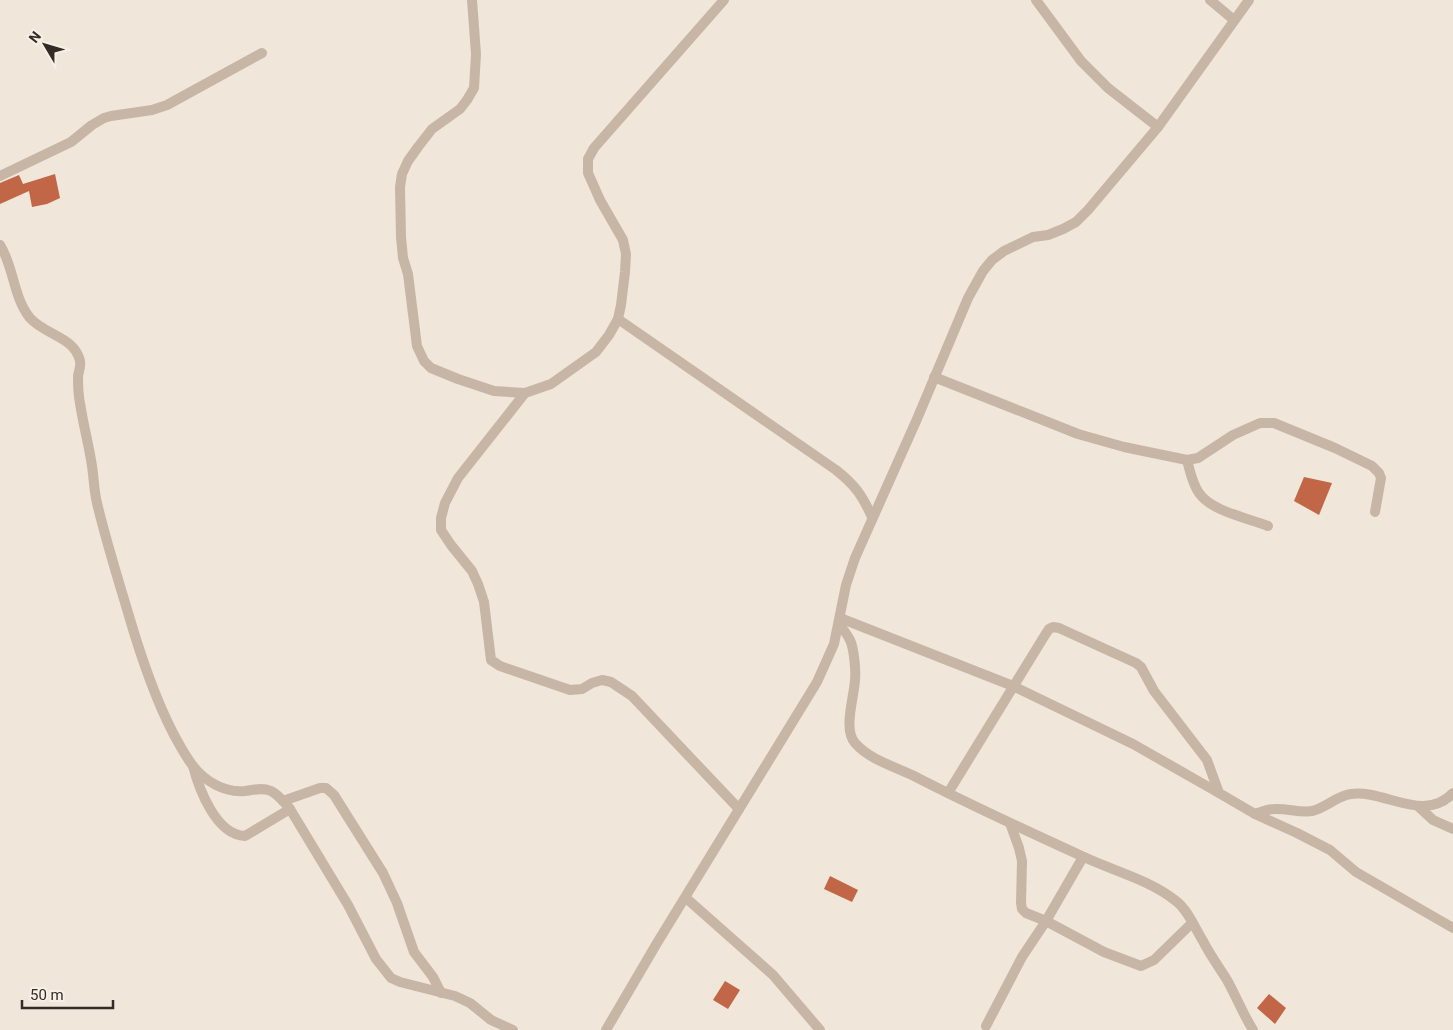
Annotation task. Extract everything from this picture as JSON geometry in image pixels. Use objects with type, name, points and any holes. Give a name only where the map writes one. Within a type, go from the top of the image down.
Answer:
[{"type":"street","points":[[472,0],[476,54],[474,88],[468,100],[460,109],[432,129],[408,160],[402,174],[400,187],[403,258],[408,274],[417,346],[424,361],[436,370],[467,382],[494,390],[525,393],[551,384],[596,352],[618,319],[626,254],[623,240],[600,200],[588,173],[588,159],[594,148],[724,0]]},
{"type":"street","points":[[1036,0],[1081,61],[1108,88],[1158,127]]},
{"type":"street","points":[[1210,0],[1234,20]]},
{"type":"street","points":[[606,1030],[817,682],[834,644],[850,571],[968,298],[983,271],[992,260],[1004,251],[1033,238],[1048,235],[1076,222],[1088,210],[1158,127],[1249,0]]},
{"type":"street","points":[[0,176],[71,142],[104,118],[152,110],[167,104],[262,53]]},
{"type":"street","points":[[0,245],[8,262],[19,297],[29,317],[45,330],[69,343],[76,351],[80,363],[78,389],[92,468],[93,484],[102,521],[141,658],[165,718],[193,766],[220,788],[234,792],[260,789],[269,790],[278,795],[287,805],[348,905],[376,959],[391,978],[455,996],[470,1003],[491,1020],[510,1029]]},
{"type":"street","points":[[618,319],[836,470],[857,489],[866,502],[872,518]]},
{"type":"street","points":[[934,377],[1078,434],[1124,447],[1187,460],[1198,458],[1233,435],[1260,423],[1274,423],[1335,448],[1372,466],[1379,472],[1381,478],[1376,512]]},
{"type":"street","points":[[525,393],[458,478],[445,503],[441,518],[441,530],[472,571],[478,584],[484,602],[491,660],[500,666],[570,690],[582,689],[602,680],[620,686],[632,696],[739,809]]},
{"type":"street","points":[[1187,460],[1191,476],[1205,501],[1268,526]]},
{"type":"street","points":[[840,621],[1013,686],[1133,744],[1255,814],[1330,850],[1356,872],[1453,928]]},
{"type":"street","points":[[840,621],[851,642],[856,678],[850,711],[851,736],[864,751],[1010,823],[1083,857],[1147,883],[1177,902],[1227,981],[1253,1030]]},
{"type":"street","points":[[948,794],[1049,628],[1053,627],[1069,632],[1141,667],[1154,691],[1207,760],[1219,792]]},
{"type":"street","points":[[193,766],[197,783],[206,802],[221,823],[235,835],[245,836],[287,805],[320,788],[326,788],[334,795],[383,873],[397,903],[414,952],[430,972],[441,992]]},
{"type":"street","points":[[1255,814],[1274,809],[1314,810],[1339,797],[1352,794],[1367,794],[1419,807],[1440,802],[1453,793]]},
{"type":"street","points":[[1419,807],[1433,820],[1453,829]]},
{"type":"street","points":[[1010,823],[1020,848],[1022,861],[1021,903],[1022,909],[1026,912],[1104,952],[1141,966],[1154,960],[1192,923]]},
{"type":"street","points":[[986,1026],[1022,957],[1046,921],[1083,857]]},
{"type":"street","points":[[686,898],[773,975],[820,1030]]},
{"type":"building","points":[[55,174],[60,198],[47,204],[32,207],[29,191],[0,204],[0,183],[19,175],[23,184]]},
{"type":"building","points":[[1304,477],[1332,483],[1319,515],[1294,501]]},
{"type":"building","points":[[830,876],[858,890],[852,902],[824,889]]},
{"type":"building","points":[[725,981],[740,990],[728,1009],[713,1000]]},
{"type":"building","points":[[1269,994],[1286,1008],[1275,1024],[1257,1008]]}]
